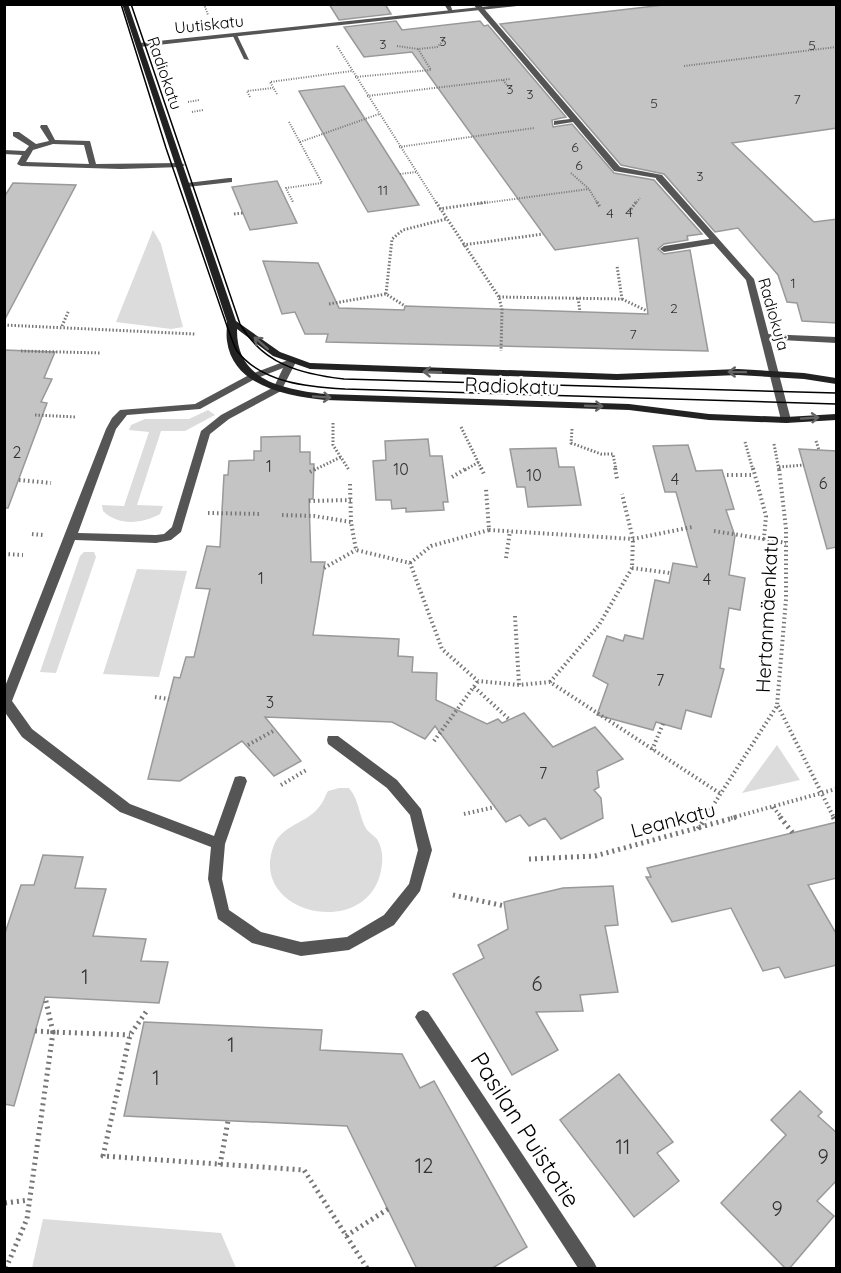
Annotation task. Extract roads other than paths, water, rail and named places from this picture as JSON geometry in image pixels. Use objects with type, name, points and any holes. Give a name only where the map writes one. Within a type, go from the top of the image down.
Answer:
[{"type":"street","name":"Radiokatu","points":[[125,4],[232,322],[230,339],[236,357],[252,376],[278,389],[325,397],[629,407],[709,417],[786,420],[837,417]]},
{"type":"street","points":[[447,4],[451,11]]},
{"type":"street","name":"Uutiskatu","points":[[140,45],[478,7],[532,4]]},
{"type":"street","points":[[478,7],[575,120]]},
{"type":"street","points":[[234,34],[247,59]]},
{"type":"street","points":[[556,123],[575,120]]},
{"type":"street","name":"Radiokuja","points":[[575,120],[617,169],[658,177],[750,279],[786,420]]},
{"type":"street","points":[[44,127],[53,142]]},
{"type":"street","points":[[16,135],[31,150]]},
{"type":"street","points":[[4,152],[31,150],[53,142],[87,143],[93,166]]},
{"type":"street","points":[[31,150],[21,164],[181,165]]},
{"type":"street","points":[[187,185],[229,180]]},
{"type":"street","points":[[664,249],[715,241]]},
{"type":"street","name":"Radiokatu","points":[[232,322],[252,335],[262,346],[291,362],[310,366],[353,370],[617,377],[699,373],[776,374],[837,381]]},
{"type":"street","points":[[766,337],[837,340]]},
{"type":"street","points":[[218,844],[125,808],[27,733],[5,704],[116,420],[124,412],[197,407],[252,376],[291,362]]},
{"type":"street","points":[[71,536],[156,540],[167,537],[177,529],[205,433],[225,417],[278,389],[291,362]]},
{"type":"street","points":[[240,781],[218,844],[215,879],[223,914],[257,938],[302,949],[349,943],[389,920],[415,887],[425,850],[416,813],[392,784],[333,740]]},
{"type":"street","name":"Pasilan Puistotie","points":[[423,1017],[588,1269]]},
{"type":"tram line","points":[[121,4],[166,148],[232,340],[237,351],[259,370],[272,377],[301,385],[345,389],[836,404]]},
{"type":"tram line","points":[[131,4],[240,324],[249,338],[271,358],[298,370],[344,379],[836,393]]}]
